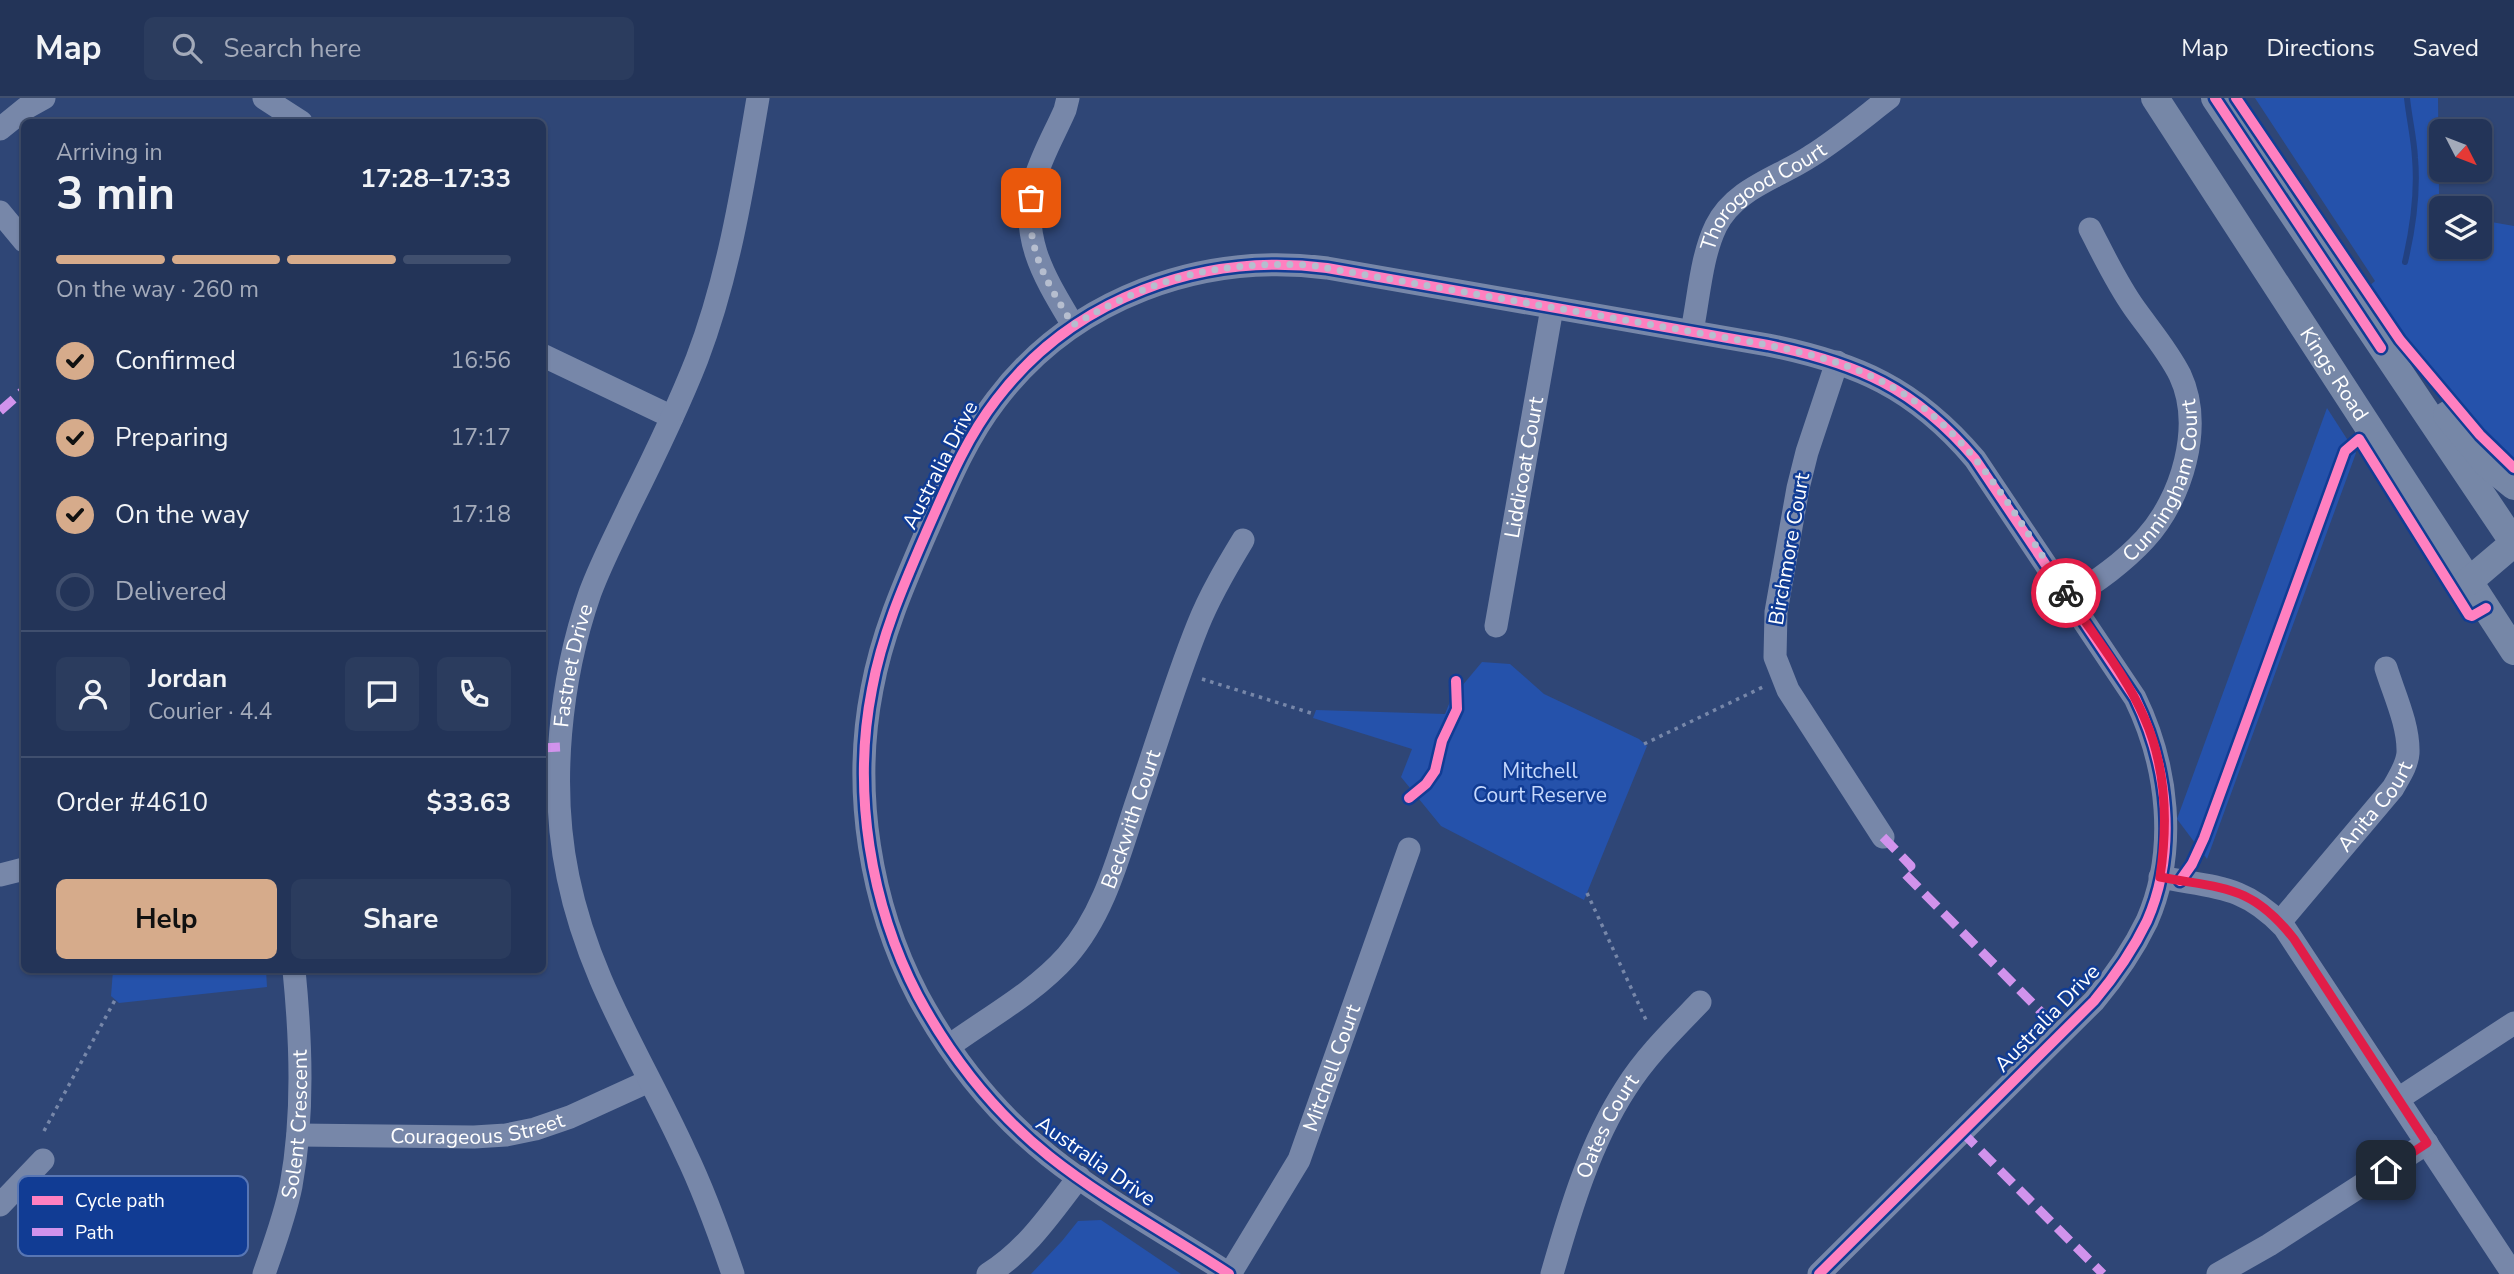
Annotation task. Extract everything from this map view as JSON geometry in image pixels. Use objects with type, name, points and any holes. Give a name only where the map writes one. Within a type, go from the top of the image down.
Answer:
[{"type":"main road","name":"Kings Road","points":[[2155,98],[2514,651]]},
{"type":"main road","points":[[2215,98],[2514,543],[2469,582]]},
{"type":"main road","points":[[2381,348],[2451,420],[2487,464],[2514,485]]},
{"type":"main road","points":[[2469,582],[2514,565]]},
{"type":"street","points":[[0,128],[44,98]]},
{"type":"street","points":[[264,98],[296,119]]},
{"type":"street","name":"Fastnet Drive","points":[[733,1274],[685,1151],[603,988],[573,902],[562,839],[560,747],[572,656],[591,591],[697,359],[724,273],[758,98]]},
{"type":"street","points":[[1068,98],[1035,179],[1029,217],[1037,260],[1073,325]]},
{"type":"street","name":"Thorogood Court","points":[[1692,331],[1707,252],[1725,212],[1751,188],[1810,157],[1889,98]]},
{"type":"street","points":[[0,212],[21,237]]},
{"type":"street","name":"Cunningham Court","points":[[2069,599],[2116,568],[2147,537],[2162,517],[2186,458],[2190,433],[2190,410],[2180,376],[2123,291],[2090,229]]},
{"type":"street","name":"Australia Drive","points":[[1230,1274],[1079,1177],[1008,1120],[987,1098],[949,1046],[922,1002],[904,965],[885,916],[878,888],[871,856],[864,788],[870,700],[889,623],[944,492],[971,438],[994,401],[1013,378],[1073,325],[1115,301],[1168,280],[1215,268],[1267,264],[1326,268],[1692,331],[1797,351],[1837,362],[1882,381],[1905,394],[1943,424],[1989,477],[2135,698],[2153,742],[2165,801],[2164,849],[2160,877],[2155,900],[2136,942],[2094,1001],[1819,1274]]},
{"type":"street","name":"Liddicoat Court","points":[[1496,626],[1552,308]]},
{"type":"street","points":[[546,357],[672,417]]},
{"type":"street","name":"Birchmore Court","points":[[1837,362],[1798,488],[1776,612],[1775,657],[1788,690],[1883,837]]},
{"type":"street","name":"Beckwith Court","points":[[949,1046],[1049,974],[1068,955],[1095,914],[1198,626],[1220,579],[1243,540]]},
{"type":"street","name":"Anita Court","points":[[2280,922],[2393,788],[2403,771],[2408,755],[2407,737],[2386,668]]},
{"type":"street","name":"Mitchell Court","points":[[1230,1274],[1299,1160],[1409,849]]},
{"type":"street","points":[[0,875],[21,870]]},
{"type":"street","points":[[2160,877],[2232,891],[2259,903],[2280,922],[2298,945],[2513,1274]]},
{"type":"street","name":"Solent Crescent","points":[[264,1274],[290,1187],[298,1135],[300,1083],[293,973]]},
{"type":"street","name":"Oates Court","points":[[1552,1274],[1585,1174],[1605,1124],[1626,1087],[1648,1057],[1700,1002]]},
{"type":"street","points":[[2398,1099],[2514,1023]]},
{"type":"street","name":"Courageous Street","points":[[298,1135],[474,1138],[506,1135],[535,1129],[569,1117],[649,1081]]},
{"type":"street","points":[[2218,1274],[2269,1245],[2427,1143]]},
{"type":"street","points":[[28,1176],[43,1160]]},
{"type":"street","points":[[988,1274],[1028,1242],[1079,1177]]},
{"type":"street","points":[[0,1205],[18,1186]]},
{"type":"path","points":[[1202,679],[1314,714]]},
{"type":"path","points":[[1644,744],[1763,687]]},
{"type":"path","points":[[1587,893],[1646,1020]]},
{"type":"path","points":[[44,1131],[115,1000]]},
{"type":"green space","points":[[2255,98],[2438,98],[2438,119],[2429,119],[2429,182],[2439,182],[2439,195],[2454,195],[2429,196],[2429,259],[2492,259],[2492,222],[2514,226],[2514,463],[2455,402],[2418,356],[2367,288],[2375,281]]},
{"type":"green space","points":[[2327,408],[2356,453],[2207,859],[2177,819]]},
{"type":"green space","name":"Mitchell Court Reserve","points":[[1482,662],[1510,664],[1544,694],[1639,739],[1647,746],[1584,900],[1441,826],[1401,777],[1412,749],[1313,718],[1316,710],[1445,714],[1451,699]]},
{"type":"green space","points":[[113,973],[266,973],[267,987],[119,1003],[111,996]]},
{"type":"green space","points":[[1101,1220],[1181,1274],[1031,1274],[1078,1221]]},
{"type":"waterway","points":[[2405,262],[2416,184],[2407,98]]},
{"type":"marked path","points":[[0,411],[21,393]]},
{"type":"marked path","points":[[546,748],[560,747]]},
{"type":"marked path","points":[[1883,837],[1911,866],[1903,872],[2062,1033]]},
{"type":"marked path","points":[[1962,1132],[2103,1274]]},
{"type":"cycle path","points":[[2215,98],[2381,348]]},
{"type":"cycle path","points":[[2236,98],[2400,340],[2480,435],[2514,468]]},
{"type":"cycle path","points":[[1229,1274],[1114,1202],[1049,1156],[1010,1121],[960,1062],[918,996],[901,961],[888,924],[870,846],[864,767],[872,689],[894,610],[957,465],[996,400],[1027,364],[1062,334],[1101,309],[1143,290],[1187,276],[1233,268],[1280,265],[1327,268],[1768,345],[1829,360],[1882,382],[1907,396],[1930,414],[1953,434],[1975,459],[2135,698],[2155,752],[2165,808],[2166,837],[2157,894],[2142,932],[2094,1001],[1819,1274]]},
{"type":"cycle path","points":[[2180,881],[2192,864],[2204,838],[2345,451],[2359,439],[2469,615],[2486,608]]},
{"type":"cycle path","points":[[1409,798],[1426,784],[1435,771],[1442,741],[1457,709],[1456,681]]},
{"type":"way so far","points":[[1031,198],[1031,239],[1037,260],[1073,325],[1144,288],[1190,273],[1267,264],[1309,265],[1768,345],[1837,362],[1905,394],[1961,442],[1989,477],[2066,593]]},
{"type":"route","points":[[2066,593],[2135,698],[2153,742],[2165,801],[2166,824],[2160,877],[2209,885],[2248,897],[2269,910],[2294,939],[2427,1143],[2386,1170]]}]
